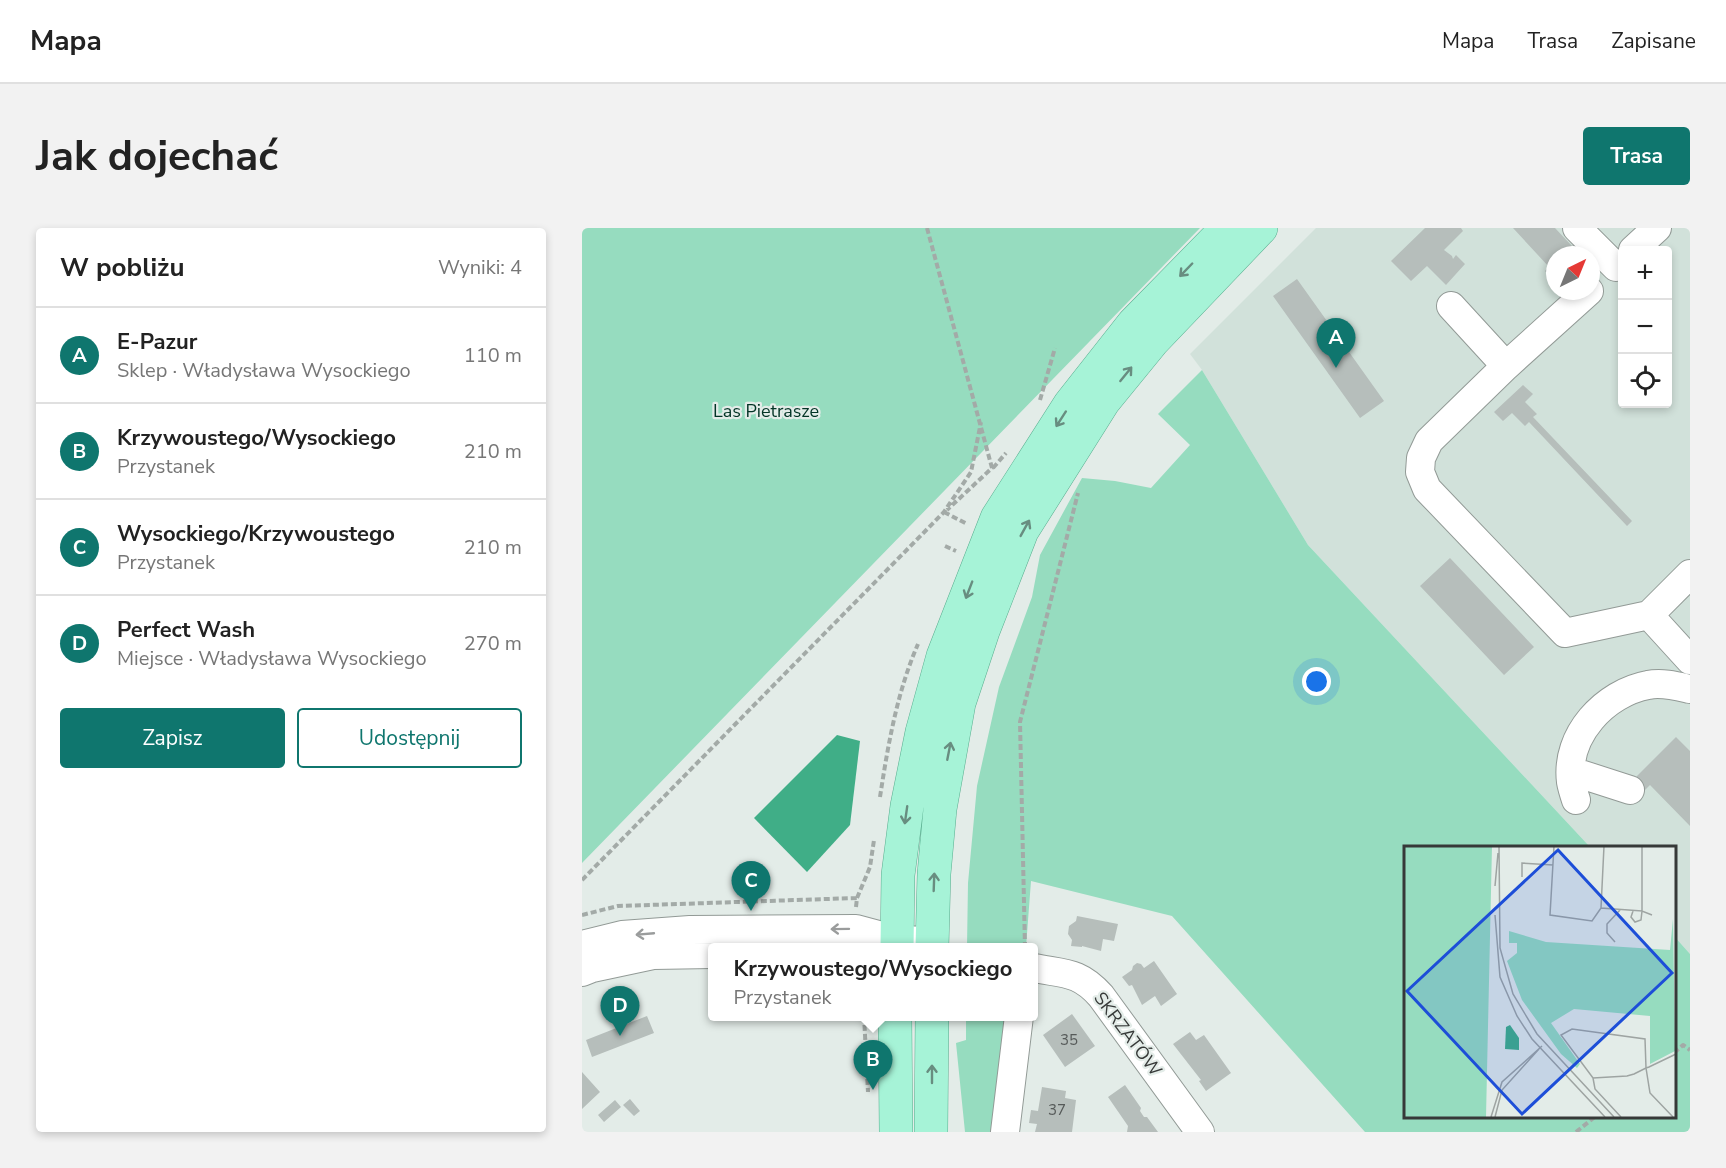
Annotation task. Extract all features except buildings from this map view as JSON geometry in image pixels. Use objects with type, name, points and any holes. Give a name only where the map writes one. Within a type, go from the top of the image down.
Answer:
[{"type":"main road","points":[[889,943],[907,806],[922,732],[943,656],[997,518],[1070,404],[1126,333],[1227,228]]},
{"type":"main road","points":[[932,943],[934,874],[940,809],[959,703],[983,631],[1022,531],[1085,443],[1104,401],[1154,341],[1261,228]]},
{"type":"main road","points":[[896,1021],[896,1132]]},
{"type":"main road","points":[[931,1132],[932,1021]]},
{"type":"street","points":[[1577,228],[1618,255]]},
{"type":"street","points":[[1638,246],[1657,228]]},
{"type":"street","points":[[1600,281],[1618,264]]},
{"type":"street","points":[[1579,300],[1506,366],[1429,441],[1421,458],[1420,472],[1426,489],[1565,633],[1649,615],[1690,574]]},
{"type":"street","points":[[1451,306],[1506,366]]},
{"type":"street","points":[[1649,615],[1690,660]]},
{"type":"street","points":[[1576,800],[1571,781],[1573,757],[1580,735],[1595,713],[1613,699],[1632,689],[1650,684],[1669,684],[1690,689]]},
{"type":"street","points":[[1571,771],[1630,790]]},
{"type":"street","points":[[582,945],[622,935],[690,930],[856,928],[885,943]]},
{"type":"street","points":[[582,972],[653,955],[708,954]]},
{"type":"street","name":"SKRZATÓW","points":[[1038,969],[1076,976],[1089,982],[1200,1132]]},
{"type":"street","points":[[1005,1132],[1019,1021]]},
{"type":"path","points":[[927,228],[992,468]]},
{"type":"path","points":[[1040,402],[1054,348]]},
{"type":"path","points":[[582,880],[944,512],[971,472],[981,422]]},
{"type":"path","points":[[944,512],[952,507],[1013,445]]},
{"type":"path","points":[[1025,943],[1020,722],[1078,488],[1072,497]]},
{"type":"path","points":[[944,512],[973,526]]},
{"type":"path","points":[[945,546],[960,553]]},
{"type":"path","points":[[582,915],[618,906],[857,898]]},
{"type":"path","points":[[864,1021],[868,1097]]},
{"type":"path","points":[[1675,1052],[1683,1045],[1690,1050]]},
{"type":"path","points":[[1575,1132],[1595,1117]]},
{"type":"shaded area","points":[[1316,228],[1690,228],[1690,954],[1675,937],[1675,846],[1589,846],[1308,545],[1190,354]]},
{"type":"shaded area","points":[[837,735],[860,741],[850,825],[807,872],[754,818]]},
{"type":"green space","name":"Las Pietrasze","points":[[582,228],[1200,228],[582,863]]},
{"type":"green space","points":[[1202,370],[1308,545],[1589,846],[1404,846],[1404,1117],[1675,1117],[1675,937],[1690,954],[1690,1132],[1365,1132],[1172,916],[1031,881],[1026,943],[967,943],[968,883],[977,786],[999,687],[1032,597],[1040,555],[1082,478],[1151,488],[1190,445],[1158,414]]},
{"type":"green space","points":[[966,1021],[1015,1021],[995,1132],[965,1132],[956,1043],[966,1040]]},
{"type":"place","name":"E-Pazur","points":[[1336,368]]},
{"type":"place","name":"Wysockiego/Krzywoustego","points":[[751,911]]},
{"type":"place","name":"Perfect Wash","points":[[620,1036]]},
{"type":"place","name":"Krzywoustego/Wysockiego","points":[[873,1090]]}]
